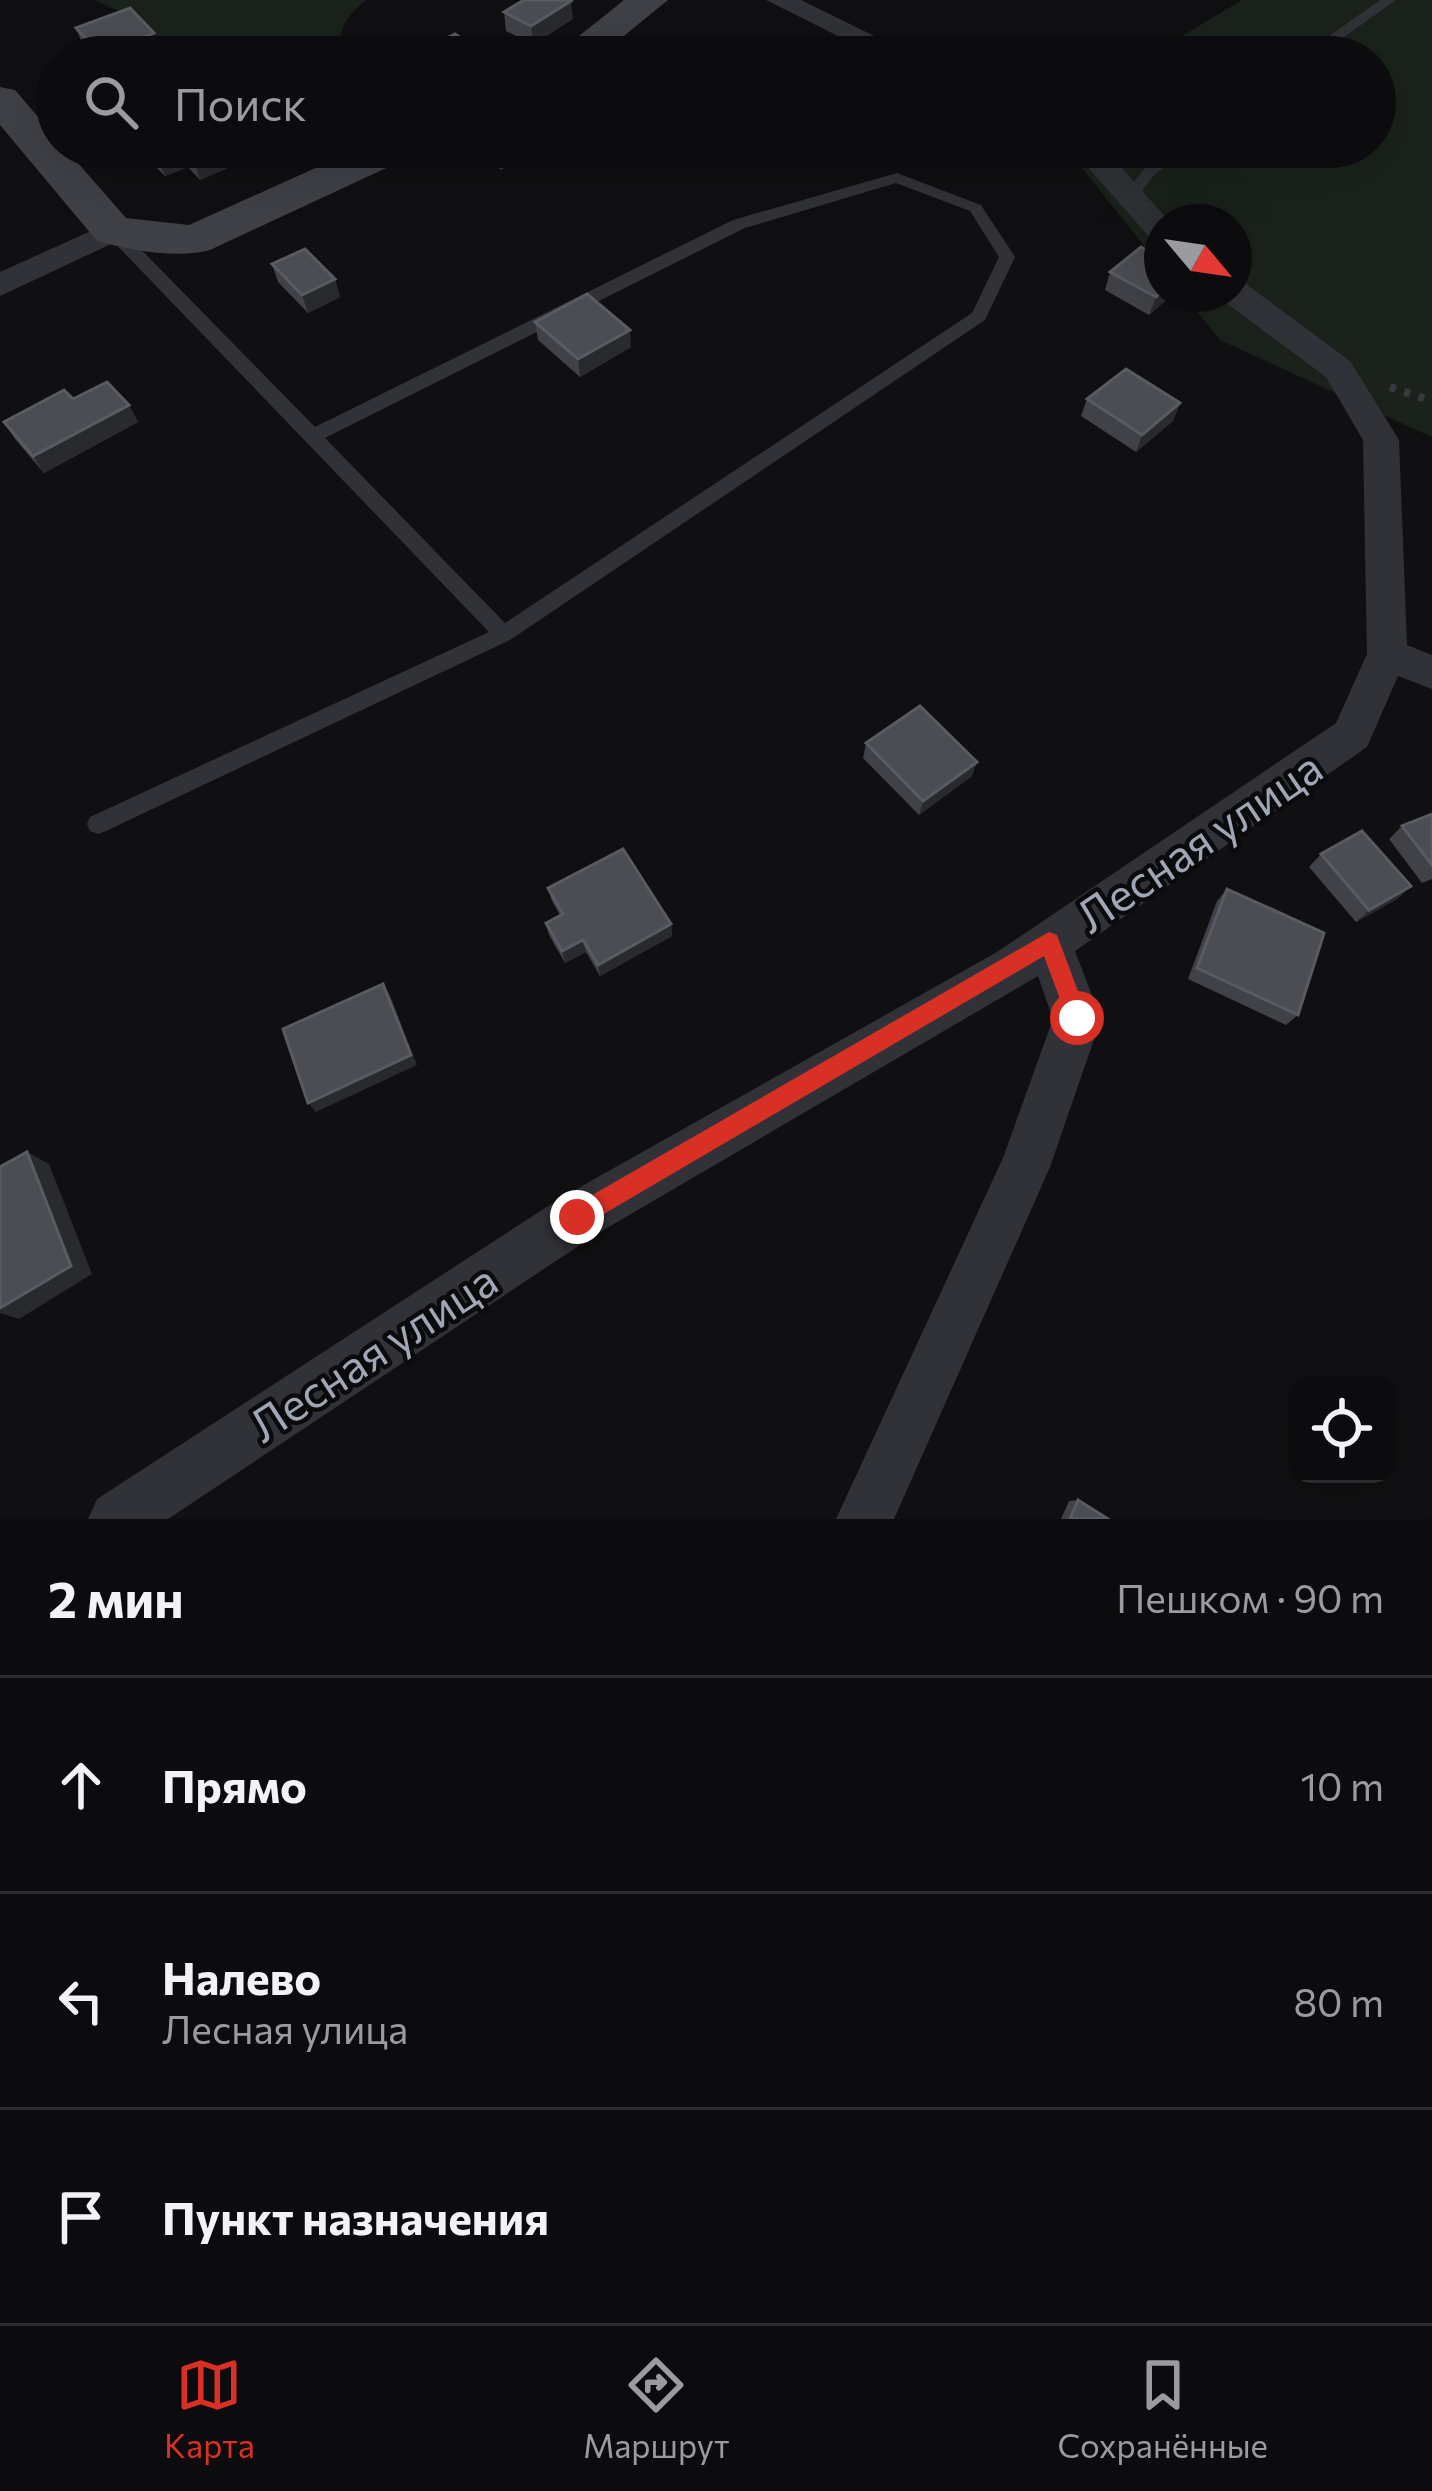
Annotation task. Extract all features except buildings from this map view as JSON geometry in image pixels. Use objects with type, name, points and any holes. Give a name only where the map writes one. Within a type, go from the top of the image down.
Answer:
[{"type":"street","points":[[601,36],[649,0]]},
{"type":"street","points":[[779,0],[857,36]]},
{"type":"street","points":[[0,99],[36,141]]},
{"type":"street","points":[[59,168],[113,231]]},
{"type":"street","points":[[0,285],[113,231],[194,240],[351,168]]},
{"type":"street","points":[[1111,168],[1144,214]]},
{"type":"street","name":"Лесная улица","points":[[117,1519],[577,1217],[1049,942],[1352,735],[1387,654],[1381,440],[1338,369],[1252,305]]},
{"type":"street","points":[[1387,654],[1432,672]]},
{"type":"street","points":[[865,1519],[1025,1167],[1077,1018],[1049,942]]},
{"type":"lane","points":[[1337,36],[1389,0]]},
{"type":"lane","points":[[1129,199],[1154,168]]},
{"type":"lane","points":[[98,824],[503,634],[979,316],[1007,257],[976,208],[897,178],[739,224],[314,436]]},
{"type":"lane","points":[[113,231],[503,634]]},
{"type":"shaded area","points":[[95,0],[366,0],[340,36],[134,36],[129,16]]},
{"type":"shaded area","points":[[1242,0],[1432,0],[1432,437],[1220,340],[1197,312],[1252,312],[1252,204],[1144,204],[1144,246],[1082,168],[1396,168],[1396,36],[1182,36]]},
{"type":"route","points":[[577,1217],[1049,942],[1077,1018]]}]
